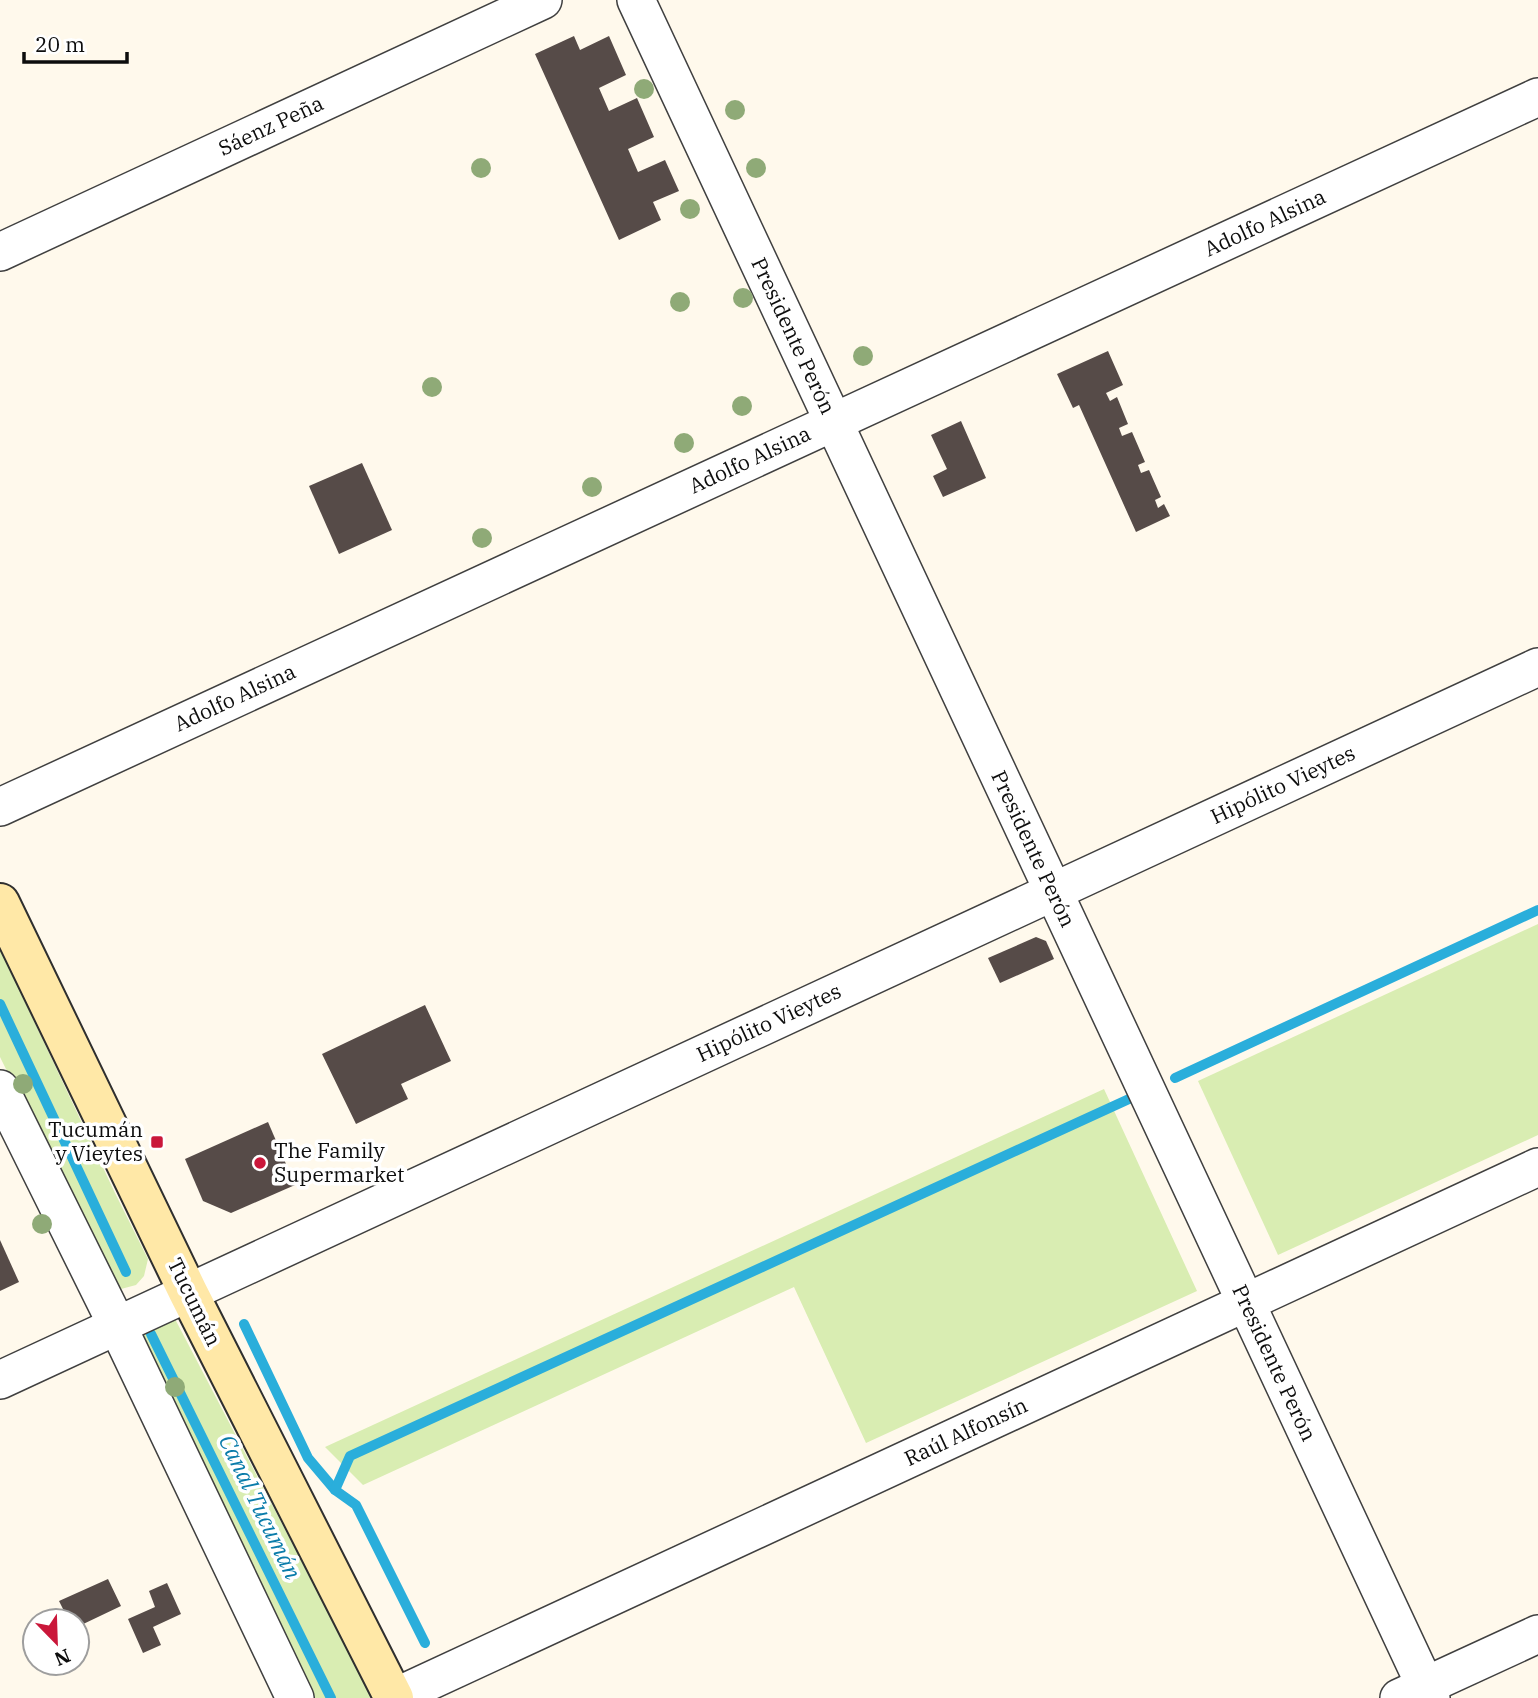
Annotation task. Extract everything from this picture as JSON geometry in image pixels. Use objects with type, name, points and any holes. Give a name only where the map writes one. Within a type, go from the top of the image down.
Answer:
[{"type":"main road","name":"Tucumán","points":[[0,903],[188,1292],[393,1698]]},
{"type":"street","name":"Sáenz Peña","points":[[0,252],[543,0]]},
{"type":"street","name":"Presidente Perón","points":[[636,0],[1245,1302],[1418,1694]]},
{"type":"street","name":"Adolfo Alsina","points":[[0,807],[1538,97]]},
{"type":"street","name":"Hipólito Vieytes","points":[[0,1380],[1538,667]]},
{"type":"street","points":[[0,1089],[117,1325],[295,1698]]},
{"type":"street","name":"Raúl Alfonsín","points":[[393,1698],[1538,1167]]},
{"type":"street","points":[[1418,1694],[1538,1634]]},
{"type":"green space","points":[[1538,924],[1538,1135],[1278,1255],[1198,1081]]},
{"type":"green space","points":[[0,949],[148,1259],[144,1276],[136,1285],[121,1289],[106,1280],[92,1242],[0,1057]]},
{"type":"green space","points":[[1104,1089],[1197,1291],[866,1443],[794,1287],[363,1485],[325,1447]]},
{"type":"green space","points":[[174,1317],[373,1698],[302,1698],[137,1335]]},
{"type":"building","points":[[574,36],[580,50],[609,36],[626,75],[599,88],[609,111],[637,98],[654,137],[628,149],[638,172],[665,160],[679,191],[653,202],[661,220],[619,240],[535,54]]},
{"type":"building","points":[[1108,351],[1123,385],[1106,393],[1110,401],[1117,397],[1128,424],[1119,428],[1122,436],[1132,432],[1145,462],[1138,465],[1141,473],[1149,470],[1161,497],[1155,500],[1158,508],[1164,504],[1170,516],[1136,532],[1079,405],[1073,408],[1057,374]]},
{"type":"building","points":[[961,421],[986,478],[943,497],[933,476],[947,469],[931,435]]},
{"type":"building","points":[[362,463],[392,530],[339,554],[309,486]]},
{"type":"building","points":[[1036,937],[1046,941],[1054,959],[1000,983],[988,958]]},
{"type":"building","points":[[425,1005],[451,1061],[401,1084],[408,1099],[356,1124],[322,1054]]},
{"type":"building","points":[[268,1122],[295,1185],[231,1213],[203,1201],[185,1159]]},
{"type":"building","points":[[0,1240],[19,1282],[0,1291]]},
{"type":"building","points":[[108,1579],[121,1606],[91,1620],[91,1607],[62,1607],[59,1601]]},
{"type":"building","points":[[167,1583],[181,1614],[153,1627],[161,1645],[143,1653],[128,1619],[155,1607],[149,1591]]},
{"type":"waterway","points":[[1175,1078],[1538,910]]},
{"type":"waterway","name":"Canal Tucumán","points":[[0,1004],[126,1272]]},
{"type":"waterway","points":[[335,1490],[350,1456],[1129,1099]]},
{"type":"waterway","name":"Canal Tucumán","points":[[244,1324],[308,1458],[335,1490],[356,1505],[425,1643]]},
{"type":"waterway","name":"Canal Tucumán","points":[[151,1334],[331,1698]]},
{"type":"place","name":"Tucumán y Vieytes","points":[[157,1142]]},
{"type":"place","name":"The Family Supermarket","points":[[260,1163]]}]
